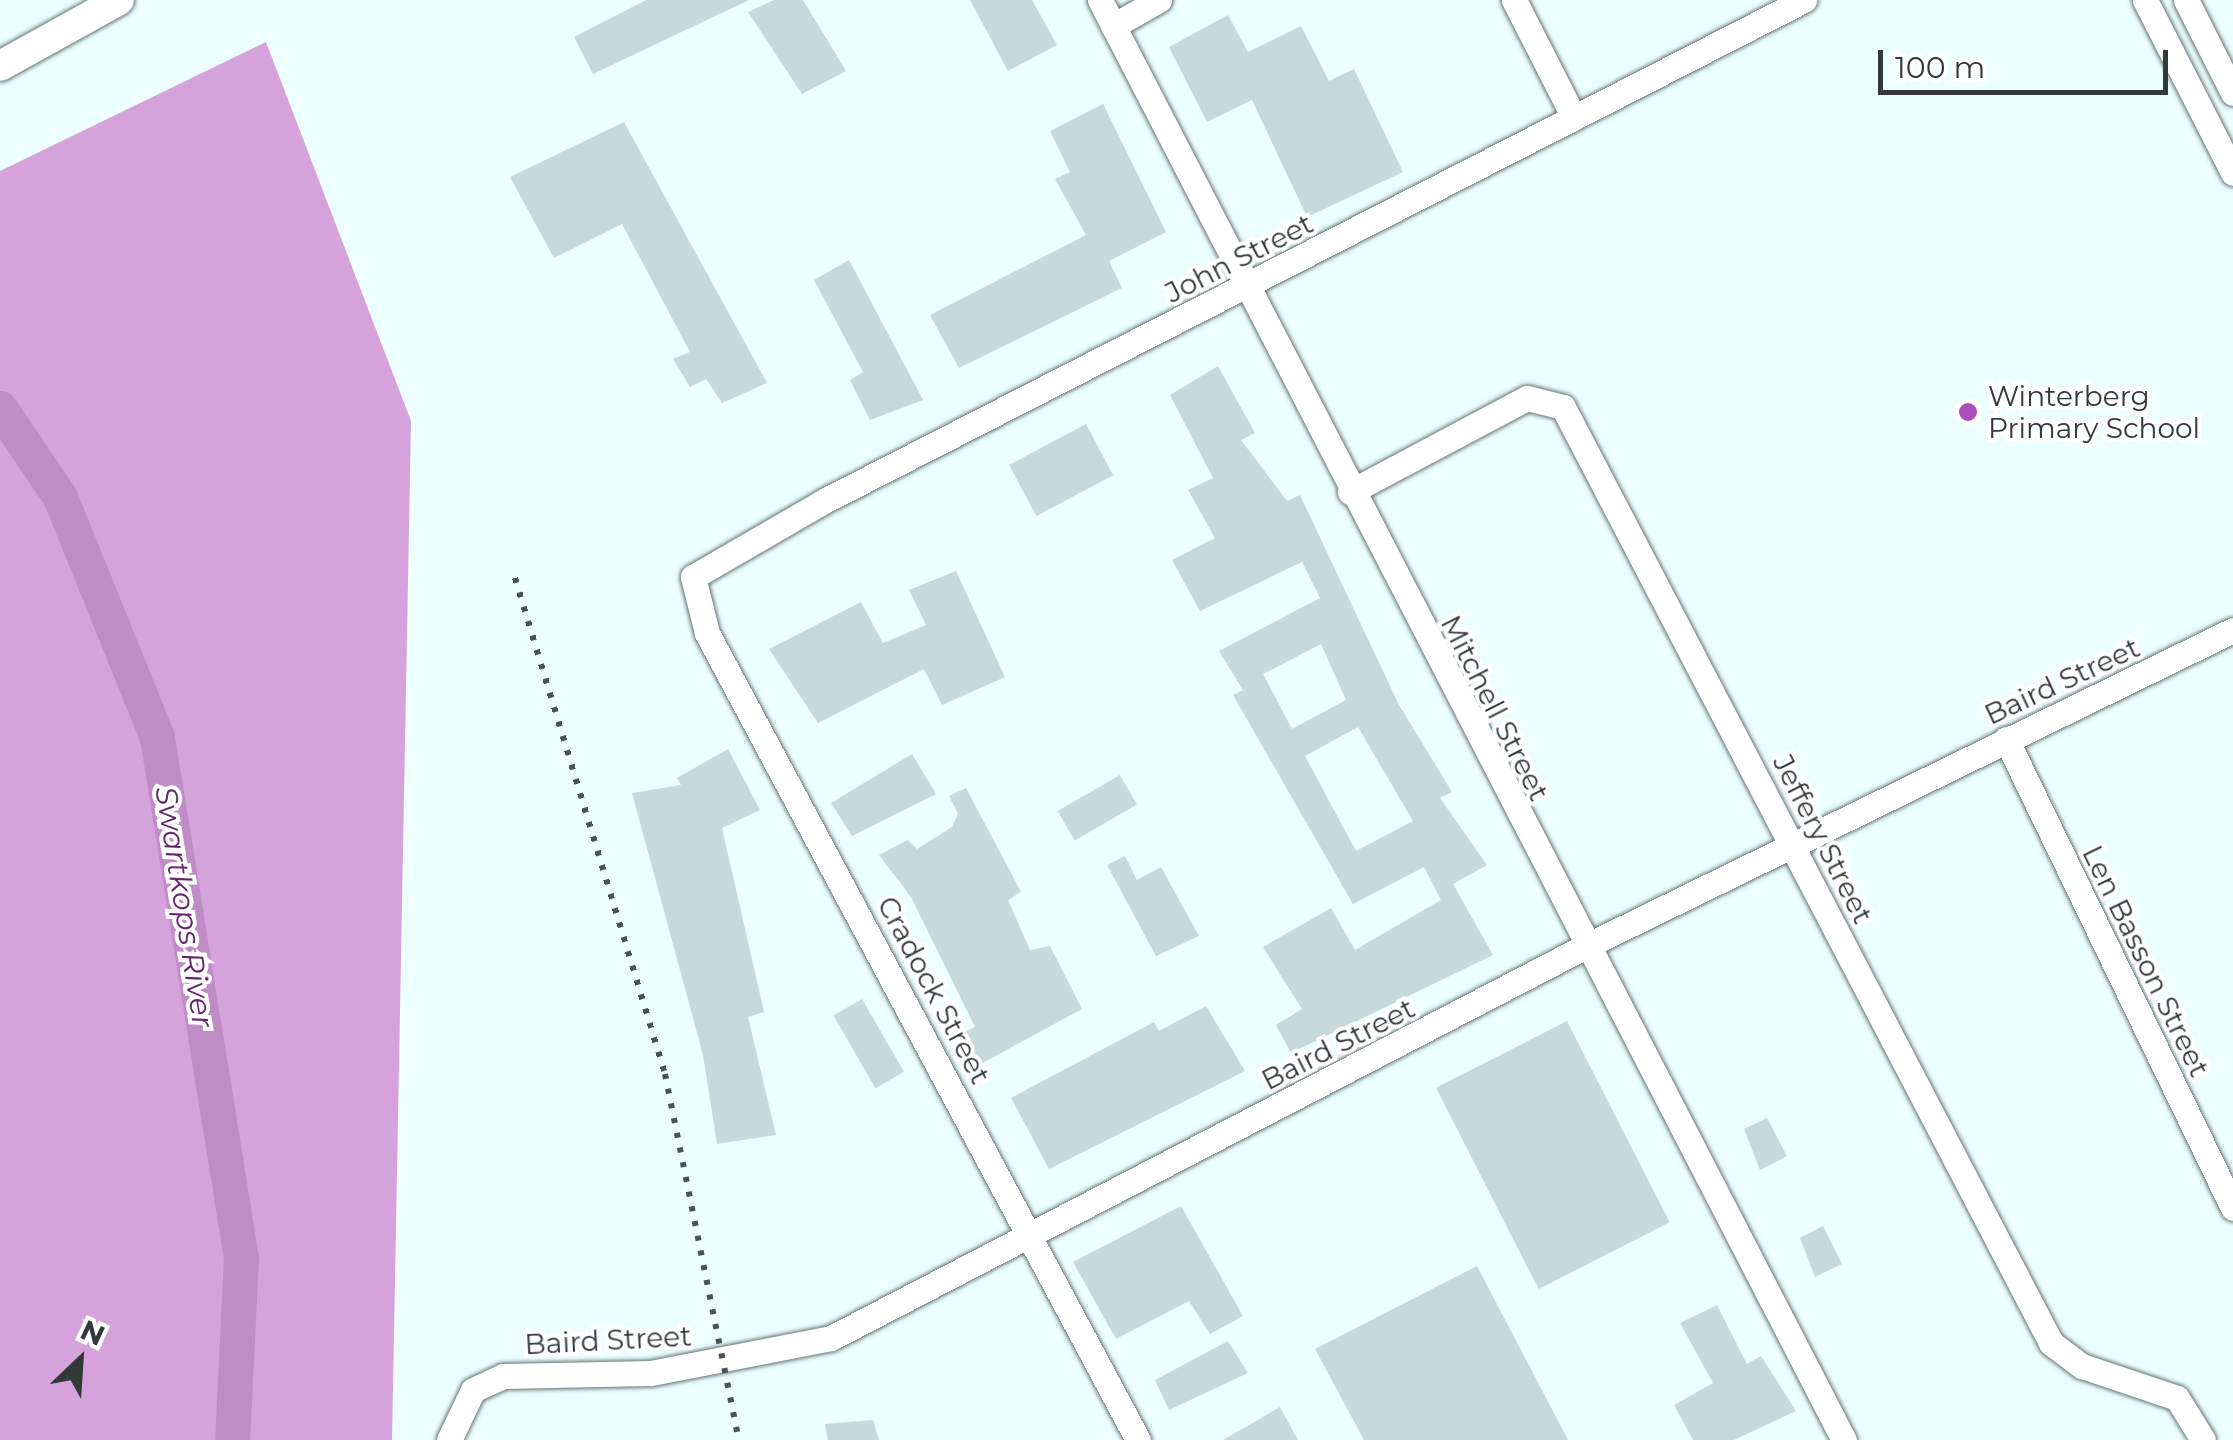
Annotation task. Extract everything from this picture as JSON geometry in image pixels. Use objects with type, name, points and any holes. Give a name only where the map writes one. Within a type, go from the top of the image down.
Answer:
[{"type":"main road","points":[[0,66],[115,2]]},
{"type":"street","name":"Mitchell Street","points":[[1100,0],[1584,947],[1844,1440]]},
{"type":"street","points":[[1113,26],[1159,0]]},
{"type":"street","points":[[1514,0],[1574,118]]},
{"type":"street","name":"John Street","points":[[699,567],[1804,0]]},
{"type":"street","points":[[2145,0],[2233,173]]},
{"type":"street","points":[[2186,0],[2233,93]]},
{"type":"street","name":"Jeffery Street","points":[[1350,492],[1528,398],[1559,404],[2052,1343],[2082,1366],[2177,1398],[2203,1440]]},
{"type":"street","name":"Cradock Street","points":[[699,567],[692,594],[707,633],[1138,1440]]},
{"type":"street","name":"Baird Street","points":[[451,1431],[474,1390],[502,1376],[651,1374],[793,1350],[1028,1234],[1584,947],[2233,630]]},
{"type":"street","name":"Len Basson Street","points":[[2006,739],[2233,1208]]},
{"type":"shaded area","points":[[266,42],[411,421],[392,1440],[0,1440],[0,171]]},
{"type":"building","points":[[646,0],[749,0],[593,74],[574,37]]},
{"type":"building","points":[[774,0],[803,0],[846,71],[802,94],[748,12]]},
{"type":"building","points":[[970,0],[1032,0],[1057,45],[1008,71]]},
{"type":"building","points":[[1228,15],[1248,52],[1301,26],[1329,81],[1354,69],[1403,172],[1307,217],[1252,100],[1207,122],[1169,47]]},
{"type":"building","points":[[1103,104],[1166,232],[1109,261],[1122,288],[959,368],[930,315],[1086,235],[1055,179],[1070,172],[1050,131]]},
{"type":"building","points":[[624,122],[767,383],[722,403],[706,379],[690,387],[673,359],[690,352],[622,224],[554,258],[510,177]]},
{"type":"building","points":[[849,260],[923,400],[870,420],[850,380],[863,372],[814,280]]},
{"type":"building","points":[[1218,366],[1255,433],[1241,440],[1287,501],[1300,495],[1399,705],[1452,792],[1440,798],[1487,865],[1453,884],[1493,955],[1291,1053],[1276,1025],[1302,1009],[1263,947],[1331,908],[1355,950],[1441,900],[1424,867],[1353,904],[1233,695],[1243,690],[1219,651],[1320,598],[1302,562],[1200,611],[1172,560],[1215,538],[1188,490],[1213,478],[1170,395]],"holes":[[[1321,644],[1346,700],[1292,729],[1263,674]],[[1358,727],[1413,821],[1356,851],[1305,756]]]},
{"type":"building","points":[[1086,424],[1113,475],[1036,516],[1009,465]]},
{"type":"building","points":[[956,571],[1005,677],[942,705],[924,669],[818,723],[769,649],[861,602],[883,643],[926,625],[909,590]]},
{"type":"building","points":[[728,749],[760,810],[722,828],[764,1012],[748,1017],[776,1135],[717,1144],[703,1055],[632,793],[681,785],[677,778]]},
{"type":"building","points":[[912,754],[936,794],[852,836],[831,803]]},
{"type":"building","points":[[1120,775],[1137,804],[1075,840],[1058,811]]},
{"type":"building","points":[[966,788],[1021,892],[1008,900],[1030,950],[1050,946],[1082,1009],[975,1067],[959,1035],[975,1027],[911,897],[879,855],[908,840],[917,849],[952,827],[958,814],[949,796]]},
{"type":"building","points":[[1125,856],[1137,880],[1161,867],[1199,936],[1156,956],[1107,865]]},
{"type":"building","points":[[862,999],[904,1072],[875,1088],[833,1016]]},
{"type":"building","points":[[1206,1006],[1245,1071],[1049,1169],[1011,1098],[1154,1022],[1159,1031]]},
{"type":"building","points":[[1567,1021],[1670,1222],[1539,1289],[1436,1088]]},
{"type":"building","points":[[1767,1118],[1787,1156],[1760,1170],[1744,1129]]},
{"type":"building","points":[[1181,1206],[1243,1316],[1210,1334],[1189,1301],[1116,1339],[1073,1262]]},
{"type":"building","points":[[1823,1226],[1842,1264],[1815,1277],[1800,1238]]},
{"type":"building","points":[[1477,1266],[1568,1440],[1364,1440],[1315,1349]]},
{"type":"building","points":[[1717,1305],[1747,1364],[1761,1356],[1796,1411],[1734,1440],[1693,1440],[1674,1405],[1713,1383],[1680,1323]]},
{"type":"building","points":[[1228,1341],[1248,1373],[1169,1410],[1155,1380]]},
{"type":"building","points":[[1280,1407],[1298,1440],[1223,1440]]},
{"type":"building","points":[[873,1420],[879,1440],[828,1440],[825,1424]]},
{"type":"waterway","name":"Swartkops River","points":[[0,408],[60,497],[157,737],[241,1258],[232,1440]]},
{"type":"railway","points":[[515,578],[665,1074],[739,1440]]},
{"type":"place","name":"Winterberg Primary School","points":[[1968,412]]}]
